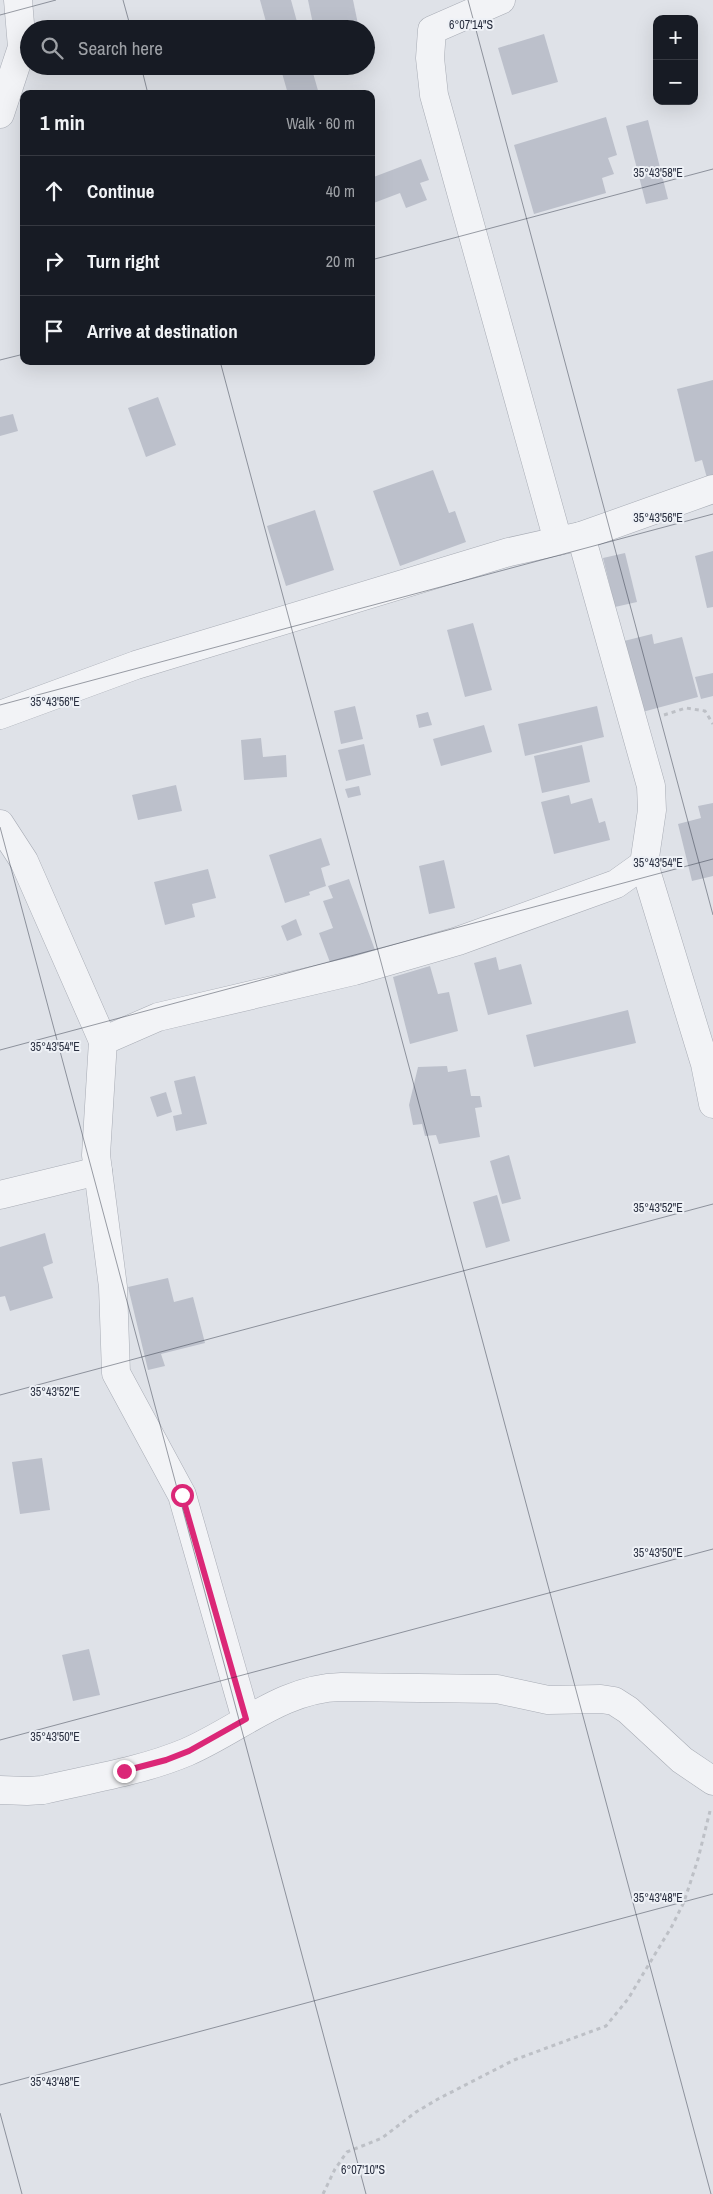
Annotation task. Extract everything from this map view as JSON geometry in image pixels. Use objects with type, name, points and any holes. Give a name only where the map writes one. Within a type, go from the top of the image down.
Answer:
[{"type":"street","points":[[18,0],[20,24]]},
{"type":"street","points":[[501,0],[432,30],[430,58],[434,95],[569,538],[635,724],[652,786],[652,810],[644,864],[705,1064],[713,1104]]},
{"type":"street","points":[[0,114],[20,53]]},
{"type":"street","points":[[0,715],[136,665],[509,552],[569,538],[713,489]]},
{"type":"street","points":[[0,824],[24,861],[103,1041],[96,1155],[113,1287],[116,1373],[182,1495],[246,1719]]},
{"type":"street","points":[[103,1041],[158,1017],[354,971],[458,941],[616,884],[644,864]]},
{"type":"street","points":[[0,1195],[98,1171]]},
{"type":"street","points":[[0,1790],[42,1790],[166,1760],[189,1751],[268,1708],[323,1687],[497,1689],[548,1700],[601,1699],[614,1701],[628,1710],[682,1760],[713,1781]]},
{"type":"path","points":[[635,724],[686,708],[705,710],[713,724]]},
{"type":"path","points":[[324,2194],[335,2169],[348,2152],[382,2138],[416,2112],[506,2064],[606,2026],[633,1991],[684,1902],[698,1859],[711,1808]]},
{"type":"building","points":[[260,0],[291,0],[297,20],[266,20]]},
{"type":"building","points":[[308,0],[353,0],[357,20],[312,20]]},
{"type":"building","points":[[544,34],[558,82],[512,95],[498,48]]},
{"type":"building","points":[[283,75],[314,75],[318,90],[287,90]]},
{"type":"building","points":[[606,117],[617,155],[608,158],[614,174],[602,178],[606,193],[534,214],[514,145]]},
{"type":"building","points":[[648,120],[668,199],[646,204],[626,126]]},
{"type":"building","points":[[421,159],[429,180],[420,183],[427,200],[406,208],[400,193],[375,202],[375,176]]},
{"type":"building","points":[[713,380],[713,476],[707,478],[702,460],[695,462],[677,389]]},
{"type":"building","points":[[158,397],[176,445],[146,457],[128,408]]},
{"type":"building","points":[[13,414],[18,431],[0,436],[0,417]]},
{"type":"building","points":[[433,470],[449,513],[455,511],[466,542],[400,566],[373,491]]},
{"type":"building","points":[[315,510],[334,570],[286,586],[267,526]]},
{"type":"building","points":[[713,551],[713,607],[707,608],[695,556]]},
{"type":"building","points":[[625,553],[637,602],[615,607],[603,558]]},
{"type":"building","points":[[473,623],[492,690],[465,697],[447,630]]},
{"type":"building","points":[[652,634],[654,644],[682,637],[698,697],[635,714],[616,643]]},
{"type":"building","points":[[713,673],[713,696],[701,699],[695,677]]},
{"type":"building","points":[[355,706],[363,739],[341,744],[334,711]]},
{"type":"building","points":[[597,706],[604,737],[525,756],[518,724]]},
{"type":"building","points":[[428,712],[432,725],[419,728],[416,715]]},
{"type":"building","points":[[484,725],[492,752],[441,766],[433,739]]},
{"type":"building","points":[[261,738],[263,757],[286,755],[287,777],[244,780],[241,740]]},
{"type":"building","points":[[364,744],[371,775],[346,781],[338,750]]},
{"type":"building","points":[[582,745],[590,782],[542,793],[534,756]]},
{"type":"building","points":[[176,785],[182,811],[138,820],[132,795]]},
{"type":"building","points":[[359,786],[361,795],[348,798],[345,789]]},
{"type":"building","points":[[569,795],[571,804],[592,798],[599,823],[605,821],[610,840],[554,854],[541,802]]},
{"type":"building","points":[[713,803],[713,876],[692,881],[678,824],[701,818],[698,806]]},
{"type":"building","points":[[321,838],[330,865],[321,868],[326,886],[309,892],[310,895],[285,903],[269,855]]},
{"type":"building","points":[[444,860],[455,908],[429,914],[419,866]]},
{"type":"building","points":[[208,869],[216,898],[192,904],[195,917],[165,925],[154,882]]},
{"type":"building","points":[[349,879],[375,950],[331,965],[319,933],[333,928],[323,901],[333,898],[328,886]]},
{"type":"building","points":[[296,919],[302,935],[287,941],[281,926]]},
{"type":"building","points":[[496,957],[499,970],[521,964],[532,1004],[488,1015],[474,963]]},
{"type":"building","points":[[430,966],[438,994],[449,992],[458,1031],[410,1044],[393,977]]},
{"type":"building","points":[[628,1010],[636,1043],[534,1067],[526,1035]]},
{"type":"building","points":[[447,1066],[448,1072],[466,1069],[471,1096],[480,1096],[482,1107],[475,1108],[480,1137],[439,1144],[436,1135],[425,1136],[422,1124],[413,1125],[409,1105],[418,1067]]},
{"type":"building","points":[[195,1076],[207,1124],[176,1131],[173,1116],[182,1114],[174,1081]]},
{"type":"building","points":[[166,1092],[172,1112],[157,1117],[150,1097]]},
{"type":"building","points":[[509,1155],[521,1199],[502,1204],[490,1161]]},
{"type":"building","points":[[497,1195],[510,1241],[486,1248],[473,1202]]},
{"type":"building","points":[[45,1233],[53,1263],[43,1267],[53,1298],[10,1311],[5,1296],[0,1297],[0,1247]]},
{"type":"building","points":[[168,1278],[174,1302],[193,1297],[205,1343],[161,1354],[165,1366],[148,1370],[128,1287]]},
{"type":"building","points":[[42,1458],[50,1510],[20,1514],[12,1462]]},
{"type":"building","points":[[89,1649],[100,1695],[73,1701],[62,1655]]},
{"type":"route","points":[[124,1771],[166,1760],[189,1751],[246,1719],[182,1495]]}]
